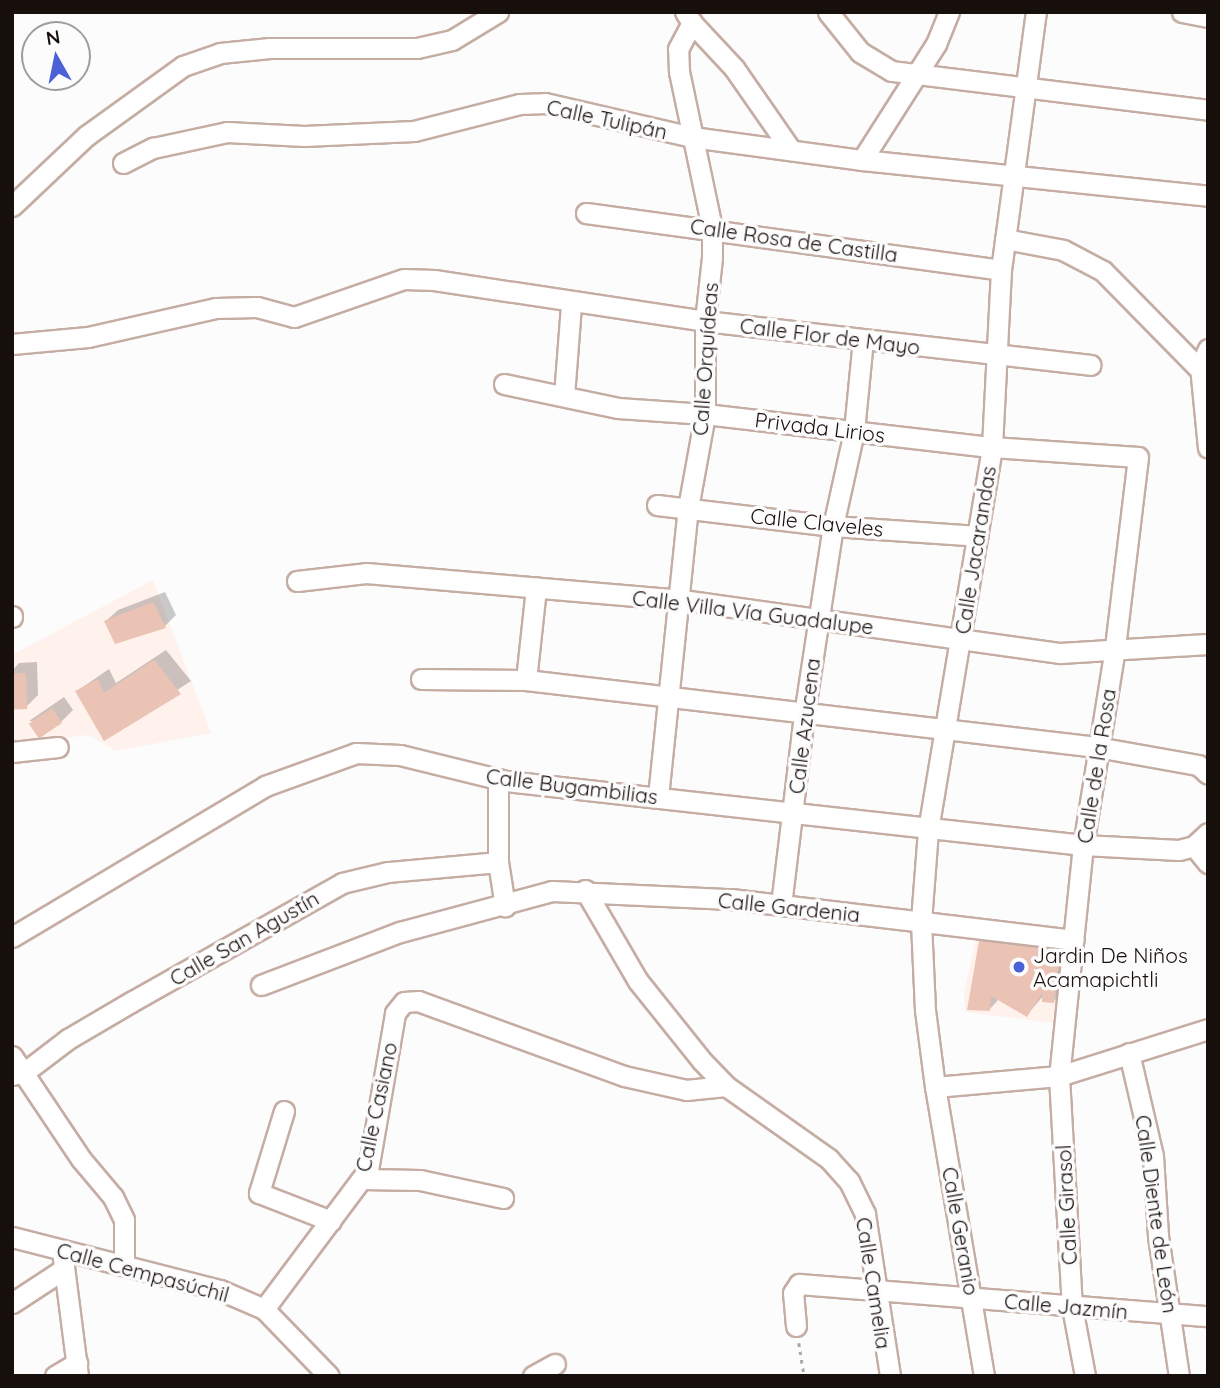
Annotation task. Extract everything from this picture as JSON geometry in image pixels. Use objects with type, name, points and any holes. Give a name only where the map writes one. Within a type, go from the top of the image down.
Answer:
[{"type":"street","points":[[12,206],[86,136],[183,66],[220,53],[270,48],[417,48],[452,40],[498,12]]},
{"type":"street","points":[[828,12],[860,52],[878,66],[1208,110]]},
{"type":"street","points":[[862,160],[918,72],[950,12]]},
{"type":"street","name":"Calle Jacarandas","points":[[934,1087],[925,1010],[921,921],[928,830],[992,447],[1001,270],[1036,12]]},
{"type":"street","points":[[1182,12],[1208,17]]},
{"type":"street","points":[[688,18],[733,68],[791,150]]},
{"type":"street","name":"Calle Orquídeas","points":[[658,797],[682,600],[688,508],[705,414],[705,321],[712,228],[692,137],[678,49],[688,18]]},
{"type":"street","name":"Calle Tulipán","points":[[123,163],[153,148],[227,132],[304,136],[414,131],[520,104],[545,103],[692,137],[1013,178],[1208,196]]},
{"type":"street","name":"Calle Rosa de Castilla","points":[[586,213],[712,228],[1001,270]]},
{"type":"street","points":[[1005,239],[1063,250],[1103,271],[1205,364],[1208,448]]},
{"type":"street","points":[[12,344],[88,337],[216,308],[257,307],[294,317],[404,279],[434,280],[570,304],[564,396]]},
{"type":"street","name":"Calle Flor de Mayo","points":[[570,304],[997,357],[1091,365]]},
{"type":"street","name":"Calle Azucena","points":[[781,905],[804,715],[833,526],[854,431],[863,340]]},
{"type":"street","name":"Privada Lirios","points":[[504,384],[618,408],[705,414],[992,447],[1138,457]]},
{"type":"street","name":"Calle de la Rosa","points":[[1059,1076],[1083,845],[1115,648],[1138,457]]},
{"type":"street","name":"Calle Claveles","points":[[657,505],[833,526],[978,536]]},
{"type":"street","name":"Calle Villa Vía Guadalupe","points":[[297,581],[366,573],[682,600],[818,621],[961,636],[1060,653],[1208,644]]},
{"type":"street","points":[[526,680],[536,588]]},
{"type":"street","points":[[421,679],[526,680],[670,695],[943,732],[1097,747],[1198,765],[1208,774]]},
{"type":"street","points":[[12,752],[58,747]]},
{"type":"street","name":"Calle Bugambilias","points":[[12,937],[265,786],[312,765],[356,753],[400,755],[498,779],[928,830],[1083,845],[1194,843],[1208,863]]},
{"type":"street","points":[[498,779],[498,862],[505,906]]},
{"type":"street","name":"Calle San Agustín","points":[[19,1073],[78,1033],[342,883],[388,872],[498,862]]},
{"type":"street","name":"Calle Gardenia","points":[[261,985],[400,932],[505,906],[552,891],[585,890],[781,905],[1074,940]]},
{"type":"street","name":"Calle Camelia","points":[[585,890],[638,981],[726,1086],[829,1159],[849,1181],[865,1214],[890,1376]]},
{"type":"street","name":"Calle Casiano","points":[[264,1309],[368,1170],[395,1013],[404,1002],[418,1001],[624,1076],[686,1090],[726,1086]]},
{"type":"street","points":[[934,1087],[1059,1076],[1208,1029]]},
{"type":"street","name":"Calle Diente de León","points":[[1129,1053],[1153,1156],[1158,1236],[1180,1376]]},
{"type":"street","points":[[12,1056],[19,1073],[81,1159],[113,1197],[124,1220],[124,1265]]},
{"type":"street","name":"Calle Girasol","points":[[1059,1076],[1072,1307],[1085,1376]]},
{"type":"street","name":"Calle Geranio","points":[[934,1087],[973,1298],[984,1376]]},
{"type":"street","points":[[284,1111],[260,1193],[331,1221]]},
{"type":"street","points":[[362,1179],[419,1180],[503,1198]]},
{"type":"street","name":"Calle Cempasúchil","points":[[12,1237],[63,1260],[124,1265],[220,1290],[264,1309],[329,1376]]},
{"type":"street","points":[[12,1303],[63,1260]]},
{"type":"street","points":[[55,1376],[77,1369],[63,1260]]},
{"type":"street","name":"Calle Jazmín","points":[[796,1326],[793,1293],[799,1284],[1171,1316],[1208,1316]]},
{"type":"street","points":[[533,1376],[555,1364]]},
{"type":"path","points":[[796,1326],[804,1376]]},
{"type":"shaded area","points":[[153,580],[211,733],[116,751],[88,735],[12,744],[12,655]]},
{"type":"shaded area","name":"Jardin De Niños Acamapichtli","points":[[977,935],[1070,942],[1063,1024],[965,1012],[964,992]]},
{"type":"building","points":[[153,602],[166,628],[115,644],[104,621]]},
{"type":"building","points":[[154,660],[181,694],[104,741],[75,691],[98,679],[104,693]]},
{"type":"building","points":[[12,673],[26,673],[27,709],[13,709]]},
{"type":"building","points":[[52,708],[62,723],[39,739],[29,724]]},
{"type":"building","name":"Jardin De Niños Acamapichtli","points":[[979,941],[1060,951],[1054,1003],[1042,1002],[1042,993],[1027,1017],[991,996],[990,1011],[967,1010]]},
{"type":"place","name":"Jardin De Niños Acamapichtli","points":[[1019,967]]}]
